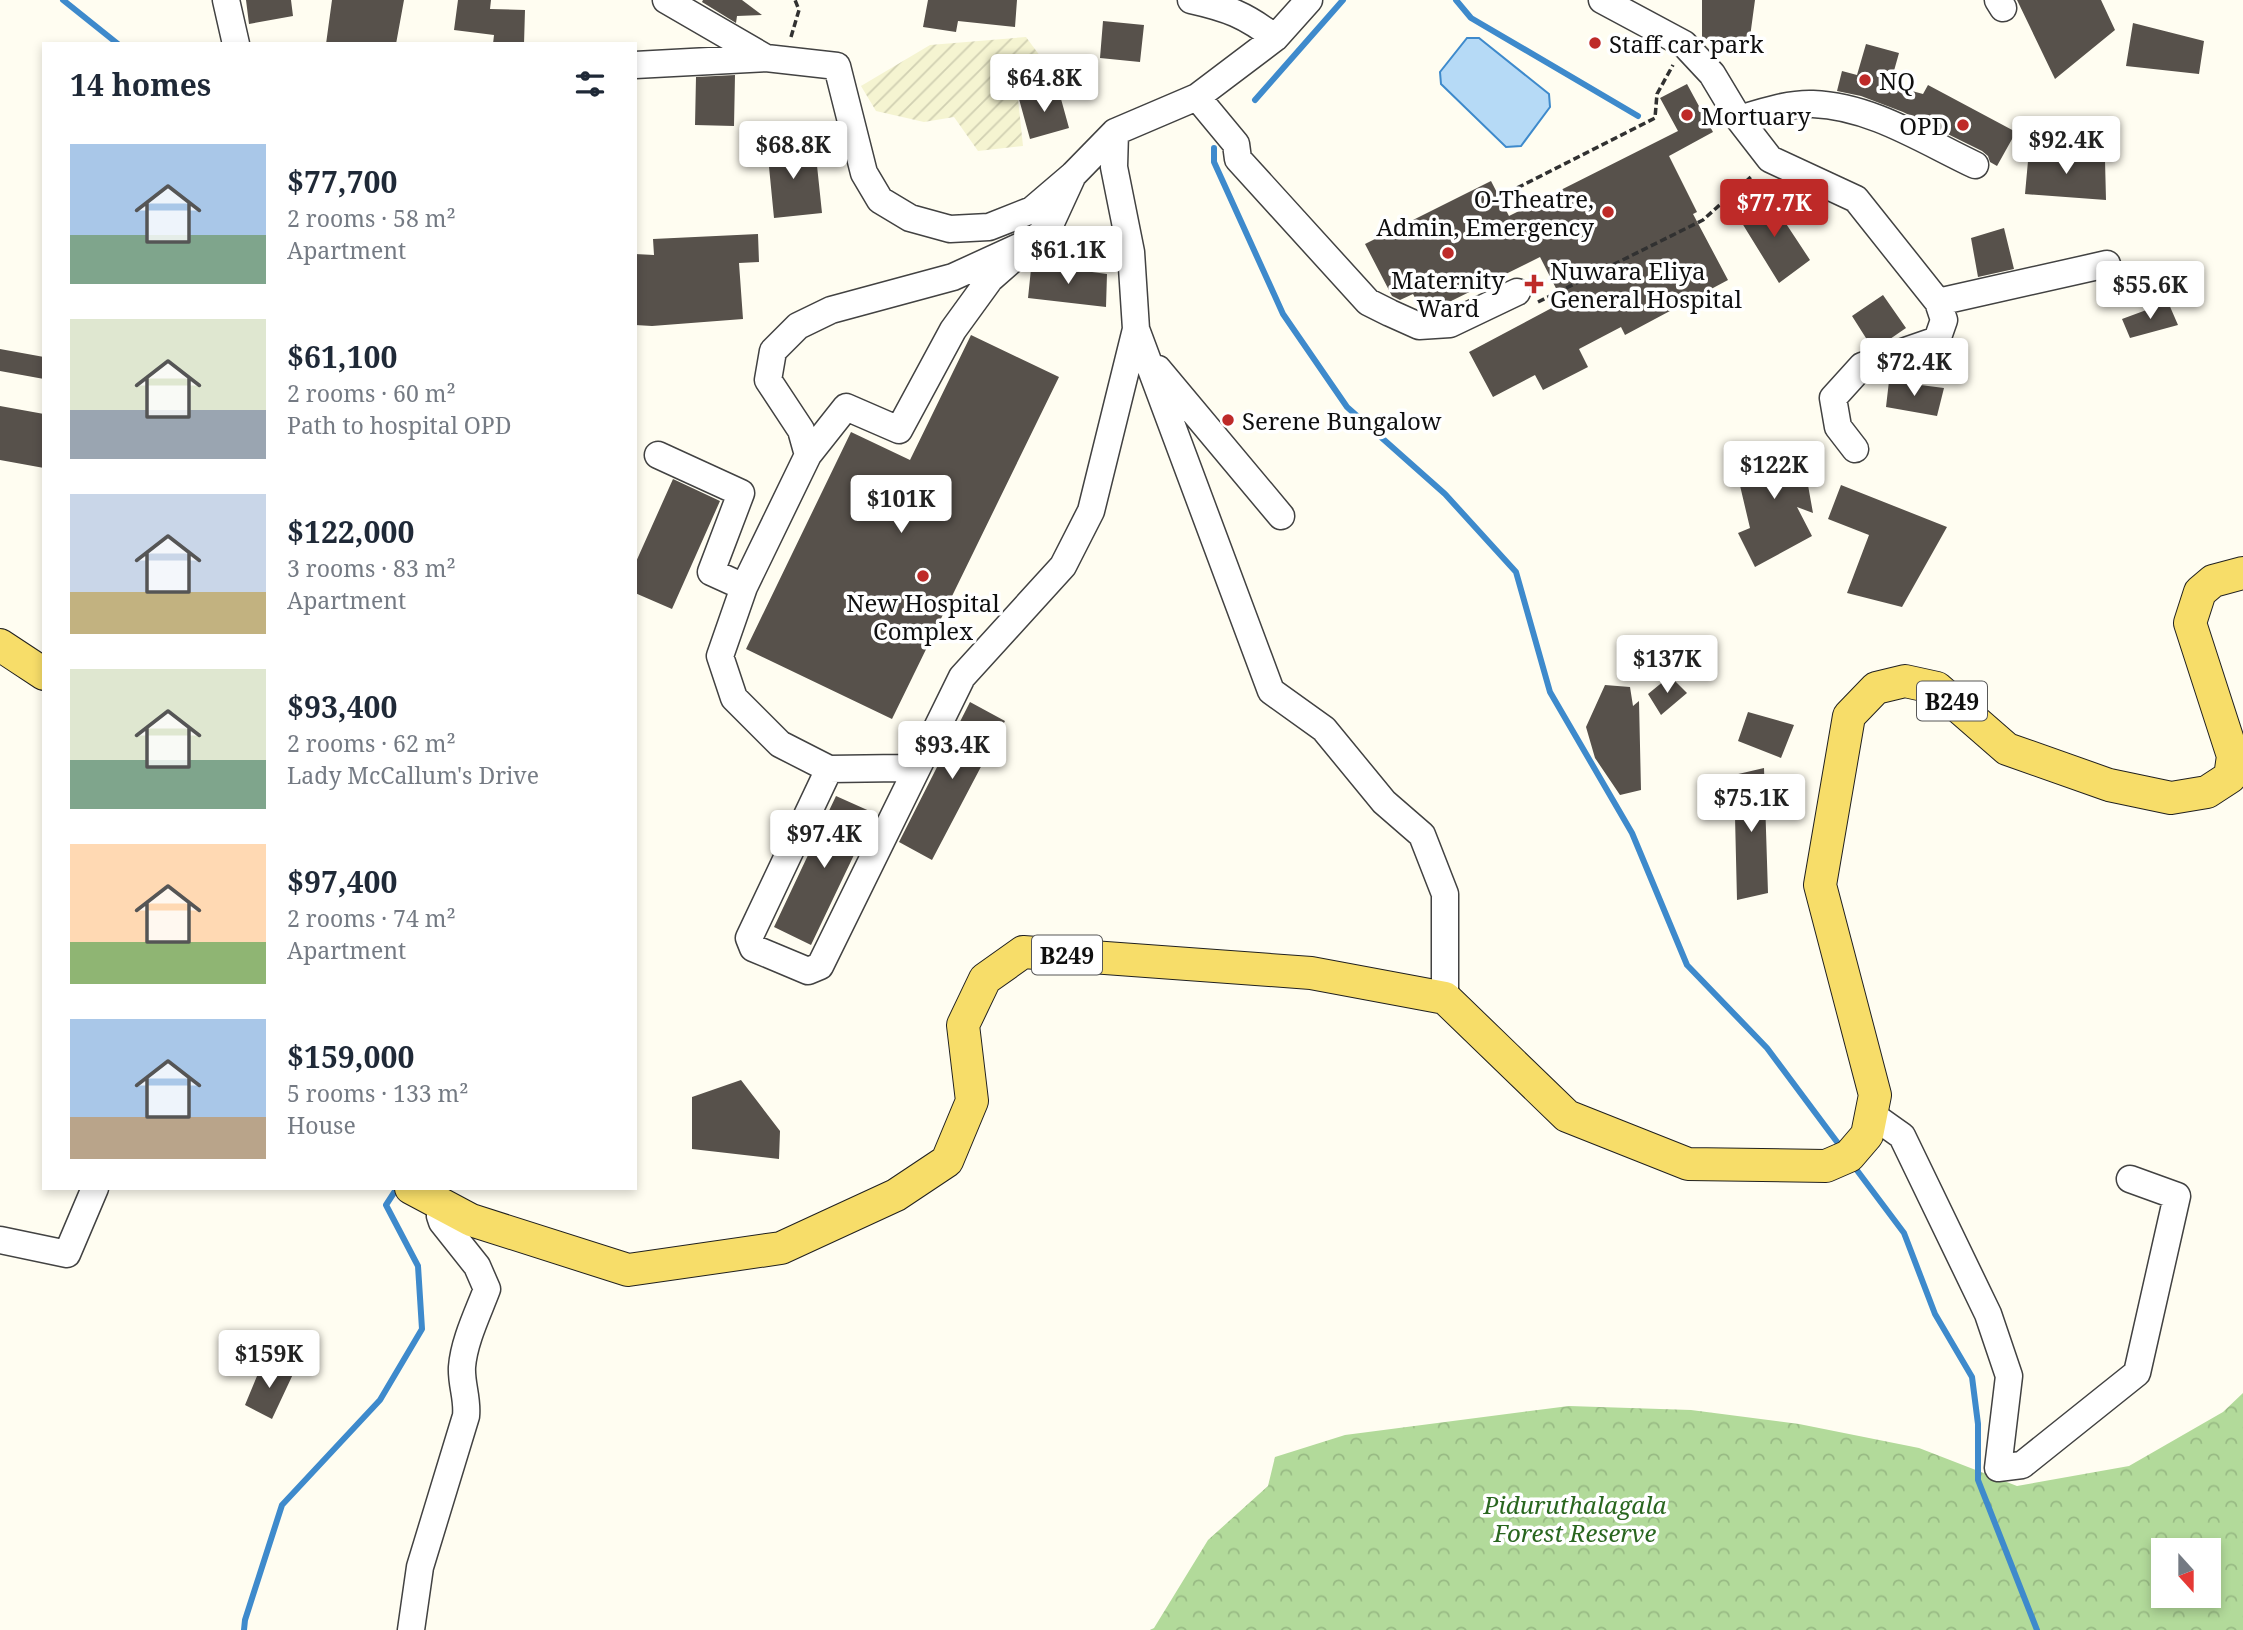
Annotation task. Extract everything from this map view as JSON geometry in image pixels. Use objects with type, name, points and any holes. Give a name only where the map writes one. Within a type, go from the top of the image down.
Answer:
[{"type":"main road","name":"B249","points":[[1869,1125],[1875,1095],[1820,885],[1849,716],[1876,688],[1905,681],[1937,688],[2007,749],[2109,785],[2171,797],[2207,792],[2230,777],[2233,756],[2190,623],[2200,592],[2213,581],[2243,573]]},
{"type":"main road","points":[[0,645],[42,673]]},
{"type":"main road","name":"B249","points":[[415,1190],[471,1220],[628,1270],[781,1248],[895,1195],[947,1161],[972,1101],[962,1026],[985,979],[1024,952],[1311,973],[1445,998]]},
{"type":"main road","points":[[1445,998],[1567,1116],[1689,1164],[1826,1166],[1849,1156],[1869,1125]]},
{"type":"street","points":[[226,0],[236,42]]},
{"type":"street","points":[[666,0],[775,59]]},
{"type":"street","points":[[1191,0],[1227,8],[1256,23],[1275,38]]},
{"type":"street","points":[[637,65],[775,59],[837,66],[864,173],[880,200],[910,218],[950,229],[989,227],[1032,210],[1073,176],[1115,132],[1197,97],[1275,38],[1309,0]]},
{"type":"street","points":[[1602,0],[1684,44],[1712,74],[1739,119],[1770,159],[1856,200],[1938,302],[1944,320],[1937,340],[1862,366],[1833,398],[1838,427],[1856,449]]},
{"type":"street","points":[[1197,97],[1236,144],[1252,148],[1381,290],[1390,313],[1419,326],[1450,324],[1517,292]]},
{"type":"street","points":[[1739,119],[1765,111],[1812,104],[1864,113],[1975,165]]},
{"type":"street","points":[[829,769],[749,938],[753,948],[808,971],[820,966],[962,677],[1063,566],[1091,511],[1136,329],[1131,252],[1114,167],[1115,132]]},
{"type":"street","points":[[919,762],[902,768],[829,769],[780,744],[734,698],[720,656],[744,587],[808,455],[846,407],[899,429],[953,330],[990,279],[1050,225],[1073,176]]},
{"type":"street","points":[[808,455],[801,430],[768,380],[773,351],[799,326],[831,310],[953,277],[1034,240]]},
{"type":"street","points":[[1938,302],[2107,264]]},
{"type":"street","points":[[1136,329],[1271,691],[1324,729],[1384,802],[1422,835],[1445,894],[1445,998]]},
{"type":"street","points":[[1146,354],[1281,516]]},
{"type":"street","points":[[658,455],[741,493],[711,572],[744,587]]},
{"type":"street","points":[[1869,1125],[1902,1136],[1988,1314],[2009,1376],[1998,1468],[2022,1465],[2137,1373],[2177,1196],[2130,1180]]},
{"type":"street","points":[[0,1240],[66,1254],[94,1190]]},
{"type":"street","points":[[411,1630],[420,1567],[466,1416],[462,1363],[487,1289],[477,1266],[442,1222],[440,1216],[445,1207]]},
{"type":"path","points":[[775,59],[799,10],[795,0]]},
{"type":"path","points":[[1515,198],[1517,188],[1655,118],[1657,94],[1684,44]]},
{"type":"path","points":[[1517,292],[1524,309],[1703,220],[1770,159]]},
{"type":"green space","points":[[1026,37],[1043,60],[1016,80],[1023,146],[978,151],[954,117],[924,122],[876,111],[861,86],[930,45]]},
{"type":"green space","name":"Piduruthalagala Forest Reserve","points":[[2243,1393],[2243,1630],[1150,1630],[1154,1628],[1208,1540],[1268,1486],[1275,1457],[1345,1435],[1569,1406],[1691,1410],[1799,1424],[1919,1448],[2017,1486],[2129,1466],[2223,1412]]},
{"type":"water","points":[[1467,38],[1479,38],[1549,94],[1550,107],[1521,146],[1506,147],[1441,84],[1440,72]]},
{"type":"building","points":[[246,0],[291,0],[293,16],[249,24]]},
{"type":"building","points":[[332,0],[404,0],[396,42],[326,42]]},
{"type":"building","points":[[458,0],[491,0],[490,9],[525,10],[524,42],[493,42],[494,35],[454,30]]},
{"type":"building","points":[[742,0],[762,15],[737,16],[736,23],[702,2]]},
{"type":"building","points":[[928,0],[1017,0],[1015,27],[958,21],[956,32],[923,27]]},
{"type":"building","points":[[1702,0],[1755,0],[1750,37],[1702,39]]},
{"type":"building","points":[[2017,0],[2101,0],[2115,30],[2055,79]]},
{"type":"building","points":[[1103,21],[1144,25],[1140,62],[1100,58]]},
{"type":"building","points":[[2133,23],[2204,41],[2199,74],[2126,66]]},
{"type":"building","points":[[1866,44],[1899,53],[1890,85],[1923,94],[1928,85],[2016,132],[1997,166],[1990,162],[1982,151],[1903,112],[1861,96],[1837,91],[1842,71],[1857,75]]},
{"type":"building","points":[[735,75],[734,126],[695,125],[696,77]]},
{"type":"building","points":[[1687,84],[1713,132],[1669,156],[1697,212],[1693,214],[1728,280],[1625,335],[1621,327],[1579,349],[1588,367],[1543,390],[1535,375],[1493,397],[1469,352],[1563,302],[1540,257],[1435,309],[1422,310],[1413,294],[1400,300],[1392,296],[1365,244],[1491,181],[1509,216],[1678,131],[1660,98]]},
{"type":"building","points":[[1058,88],[1069,128],[1030,139],[1019,99]]},
{"type":"building","points":[[766,136],[816,156],[822,213],[774,218]]},
{"type":"building","points":[[2029,150],[2105,160],[2106,200],[2025,194]]},
{"type":"building","points":[[1769,198],[1810,260],[1779,283],[1737,215]]},
{"type":"building","points":[[2004,228],[2014,269],[1978,277],[1971,238]]},
{"type":"building","points":[[758,234],[759,262],[739,263],[743,319],[637,325],[637,254],[654,255],[653,239]]},
{"type":"building","points":[[1040,265],[1107,274],[1106,307],[1028,298],[1031,269]]},
{"type":"building","points":[[1883,295],[1906,328],[1890,339],[1871,346],[1852,316]]},
{"type":"building","points":[[2168,302],[2178,325],[2130,338],[2122,319]]},
{"type":"building","name":"New Hospital Complex","points":[[971,335],[1059,377],[892,719],[746,649],[851,432],[910,460]]},
{"type":"building","points":[[0,349],[42,357],[42,379],[0,371]]},
{"type":"building","points":[[1889,381],[1944,388],[1937,416],[1886,407]]},
{"type":"building","points":[[0,406],[42,414],[42,468],[0,460]]},
{"type":"building","points":[[1801,446],[1813,513],[1797,507],[1812,536],[1755,567],[1738,533],[1750,528],[1733,456]]},
{"type":"building","points":[[673,479],[720,501],[672,609],[637,594],[637,560]]},
{"type":"building","points":[[1841,485],[1947,527],[1902,607],[1847,593],[1869,535],[1828,519]]},
{"type":"building","points":[[1670,676],[1687,693],[1661,715],[1648,694]]},
{"type":"building","points":[[1605,685],[1630,687],[1633,706],[1639,701],[1641,790],[1620,795],[1595,758],[1586,727]]},
{"type":"building","points":[[970,702],[1005,721],[932,860],[899,842]]},
{"type":"building","points":[[1748,712],[1794,725],[1781,758],[1738,741]]},
{"type":"building","points":[[1764,768],[1768,893],[1737,900],[1734,775]]},
{"type":"building","points":[[836,796],[874,813],[811,945],[774,927]]},
{"type":"building","points":[[741,1080],[780,1131],[779,1159],[692,1149],[692,1097]]},
{"type":"building","points":[[262,1364],[294,1372],[272,1419],[245,1405]]},
{"type":"waterway","points":[[63,0],[116,42]]},
{"type":"waterway","points":[[1255,100],[1343,0]]},
{"type":"waterway","points":[[1456,0],[1471,18],[1638,116]]},
{"type":"waterway","points":[[1214,148],[1214,162],[1283,314],[1347,407],[1445,494],[1516,572],[1550,692],[1632,833],[1687,965],[1767,1048],[1843,1150]]},
{"type":"waterway","points":[[1853,1165],[1904,1233],[1935,1314],[1972,1377],[1978,1424],[1978,1480],[2037,1630]]},
{"type":"waterway","points":[[244,1630],[282,1505],[380,1400],[422,1329],[418,1266],[386,1205],[396,1190]]},
{"type":"place","name":"Staff car park","points":[[1595,43]]},
{"type":"place","name":"NQ","points":[[1865,80]]},
{"type":"place","name":"Mortuary","points":[[1687,115]]},
{"type":"place","name":"OPD","points":[[1963,125]]},
{"type":"place","name":"O-Theatre, Admin, Emergency","points":[[1608,212]]},
{"type":"place","name":"Maternity Ward","points":[[1448,253]]},
{"type":"place","name":"Nuwara Eliya General Hospital","points":[[1534,284]]},
{"type":"place","name":"Serene Bungalow","points":[[1228,420]]},
{"type":"place","name":"New Hospital Complex","points":[[923,576]]}]
